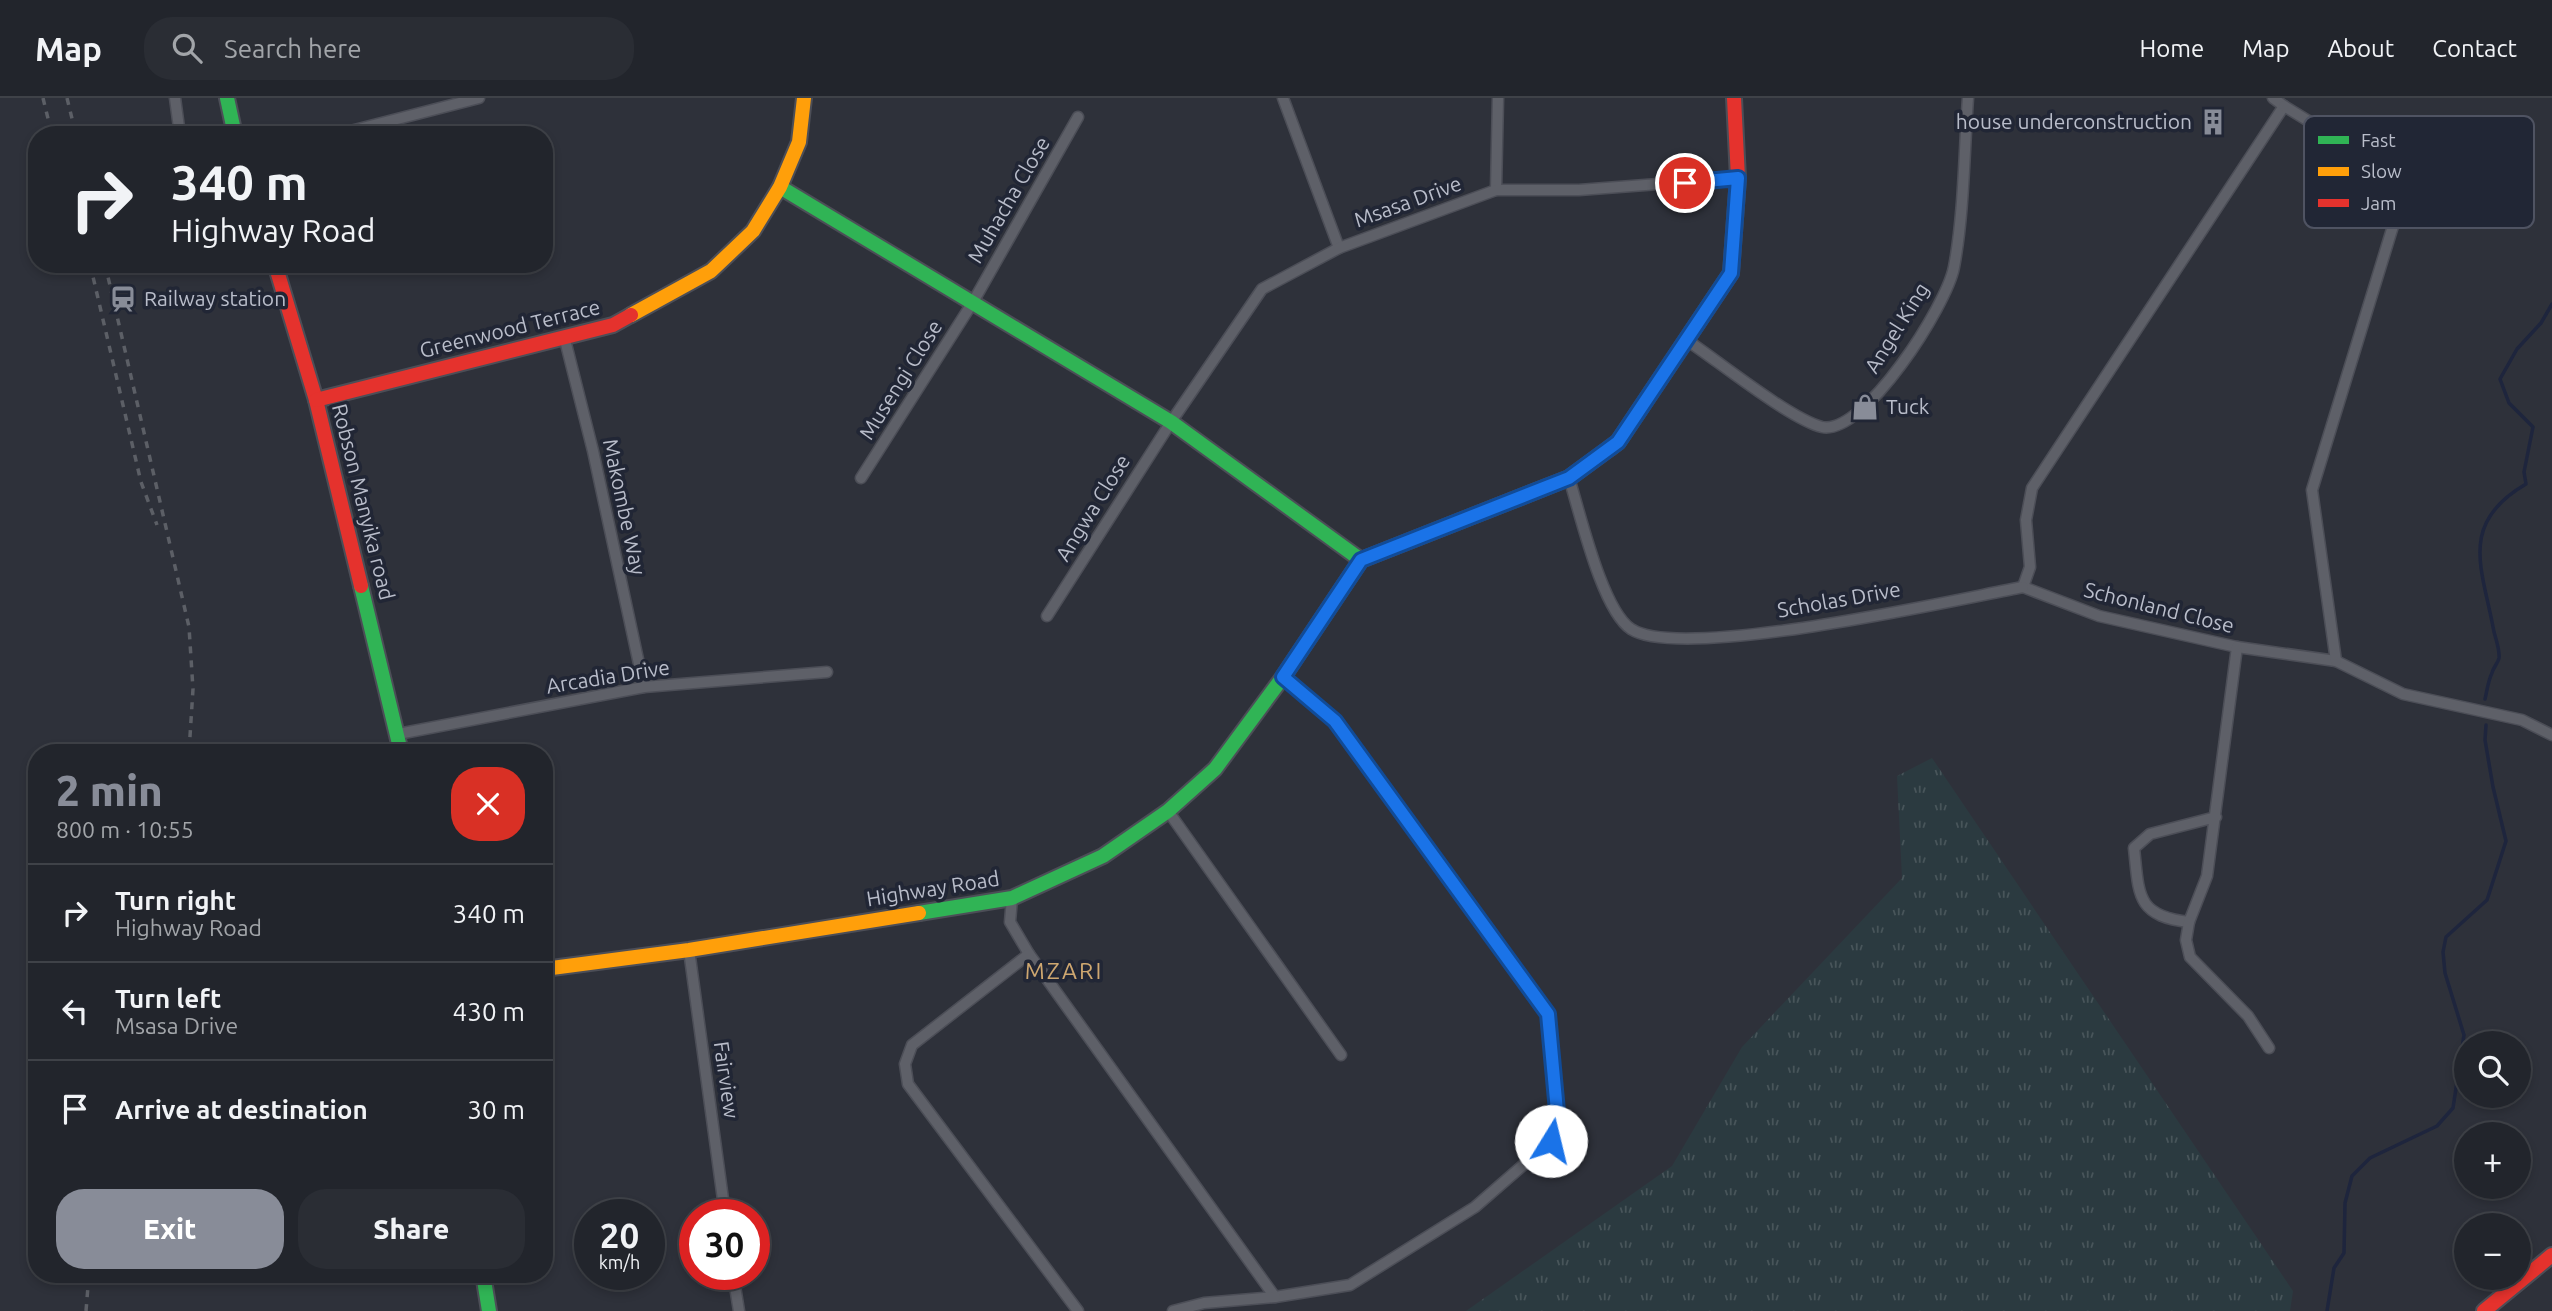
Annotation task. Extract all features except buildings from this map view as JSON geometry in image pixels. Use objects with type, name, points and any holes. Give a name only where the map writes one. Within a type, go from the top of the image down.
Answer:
[{"type":"main road","points":[[227,98],[233,126]]},
{"type":"main road","name":"Greenwood Terrace","points":[[316,400],[613,325],[710,271],[753,232],[780,187],[799,142],[804,98]]},
{"type":"main road","points":[[780,187],[1171,422],[1361,560],[1569,478],[1618,442],[1731,273],[1738,178],[1734,98]]},
{"type":"main road","name":"Robson Manyika road","points":[[278,273],[316,400],[400,744]]},
{"type":"main road","name":"Highway Road","points":[[553,968],[688,950],[1012,898],[1103,856],[1168,811],[1215,769],[1283,677],[1361,560]]},
{"type":"main road","points":[[2484,1311],[2552,1255]]},
{"type":"main road","points":[[485,1283],[489,1311]]},
{"type":"street","points":[[175,98],[179,126]]},
{"type":"street","points":[[368,126],[479,98]]},
{"type":"street","points":[[1283,98],[1339,248]]},
{"type":"street","points":[[1496,190],[1498,98]]},
{"type":"street","name":"Angel King","points":[[1688,341],[1787,409],[1821,427],[1838,427],[1875,399],[1937,308],[1954,269],[1968,98]]},
{"type":"street","points":[[2273,98],[2304,118]]},
{"type":"street","points":[[2023,587],[2030,567],[2026,520],[2032,488],[2284,106]]},
{"type":"street","name":"Muhacha Close","points":[[973,302],[1079,117]]},
{"type":"street","name":"Msasa Drive","points":[[1171,422],[1262,289],[1339,248],[1496,190],[1579,190],[1738,178]]},
{"type":"street","points":[[2336,661],[2312,490],[2393,228]]},
{"type":"street","name":"Musengi Close","points":[[862,478],[973,302]]},
{"type":"street","name":"Makombe Way","points":[[564,336],[593,451],[644,687]]},
{"type":"street","name":"Angwa Close","points":[[1047,616],[1171,422]]},
{"type":"street","name":"Scholas Drive","points":[[1569,478],[1610,606],[1630,629],[1660,639],[1737,638],[2023,587]]},
{"type":"street","name":"Schonland Close","points":[[2023,587],[2099,616],[2237,647],[2336,661],[2403,694],[2522,720],[2552,735]]},
{"type":"street","points":[[2237,647],[2207,876],[2189,922],[2186,940],[2190,957],[2248,1016],[2269,1048]]},
{"type":"street","name":"Arcadia Drive","points":[[398,734],[644,687],[827,672]]},
{"type":"street","points":[[1173,1311],[1204,1303],[1275,1297],[1350,1285],[1475,1207],[1551,1141],[1557,1111],[1548,1014],[1335,721],[1283,677]]},
{"type":"street","points":[[1168,811],[1341,1055]]},
{"type":"street","points":[[2189,922],[2162,919],[2139,895],[2134,848],[2150,834],[2216,817]]},
{"type":"street","points":[[1012,898],[1010,922],[1029,954],[1275,1297]]},
{"type":"street","name":"Fairview","points":[[688,950],[723,1199]]},
{"type":"street","points":[[1029,954],[912,1045],[905,1064],[908,1084],[1079,1311]]},
{"type":"street","points":[[735,1290],[738,1311]]},
{"type":"green space","points":[[1932,758],[2293,1291],[2290,1311],[1466,1311],[1672,1166],[1742,1047],[1902,878],[1897,776]]},
{"type":"waterway","points":[[2485,699],[2499,655],[2481,568],[2483,532],[2490,515],[2504,499],[2526,484],[2524,472],[2533,427],[2509,403],[2500,379],[2517,349],[2541,323],[2552,304]]},
{"type":"waterway","points":[[2327,1311],[2334,1268],[2344,1253],[2345,1203],[2352,1176],[2370,1158],[2437,1126],[2453,1108],[2464,1035],[2445,973],[2443,952],[2446,937],[2487,900],[2506,841],[2493,787],[2485,740],[2486,725]]},
{"type":"railway","points":[[43,98],[50,126]]},
{"type":"railway","points":[[67,98],[74,126]]},
{"type":"railway","points":[[92,273],[141,482],[157,525]]},
{"type":"railway","points":[[107,273],[189,627],[193,689],[190,744]]},
{"type":"railway","points":[[86,1311],[88,1283]]},
{"type":"traffic: fast","points":[[227,98],[233,126]]},
{"type":"traffic: fast","points":[[780,187],[1171,422],[1361,560]]},
{"type":"traffic: fast","points":[[919,913],[1012,898],[1103,856],[1168,811],[1215,769],[1283,677],[1361,560],[1569,478],[1610,448]]},
{"type":"traffic: fast","points":[[361,586],[399,744]]},
{"type":"traffic: fast","points":[[484,1283],[489,1311]]},
{"type":"traffic: slow","points":[[631,315],[711,271],[753,231],[780,187],[799,142],[804,98]]},
{"type":"traffic: slow","points":[[553,968],[689,950],[919,913]]},
{"type":"traffic: jam","points":[[1610,448],[1618,442],[1731,273],[1738,178],[1734,98]]},
{"type":"traffic: jam","points":[[278,273],[316,400],[361,586]]},
{"type":"traffic: jam","points":[[316,400],[613,325],[631,315]]},
{"type":"traffic: jam","points":[[2484,1311],[2552,1255]]},
{"type":"place","name":"house underconstruction","points":[[2213,122]]},
{"type":"place","name":"Railway station","points":[[123,299]]},
{"type":"place","name":"Tuck","points":[[1865,407]]},
{"type":"district","name":"MZARI","points":[[1064,971]]},
{"type":"route","points":[[1551,1141],[1557,1111],[1548,1014],[1335,721],[1283,677],[1361,560],[1569,478],[1618,442],[1731,273],[1738,178],[1685,183]]}]
